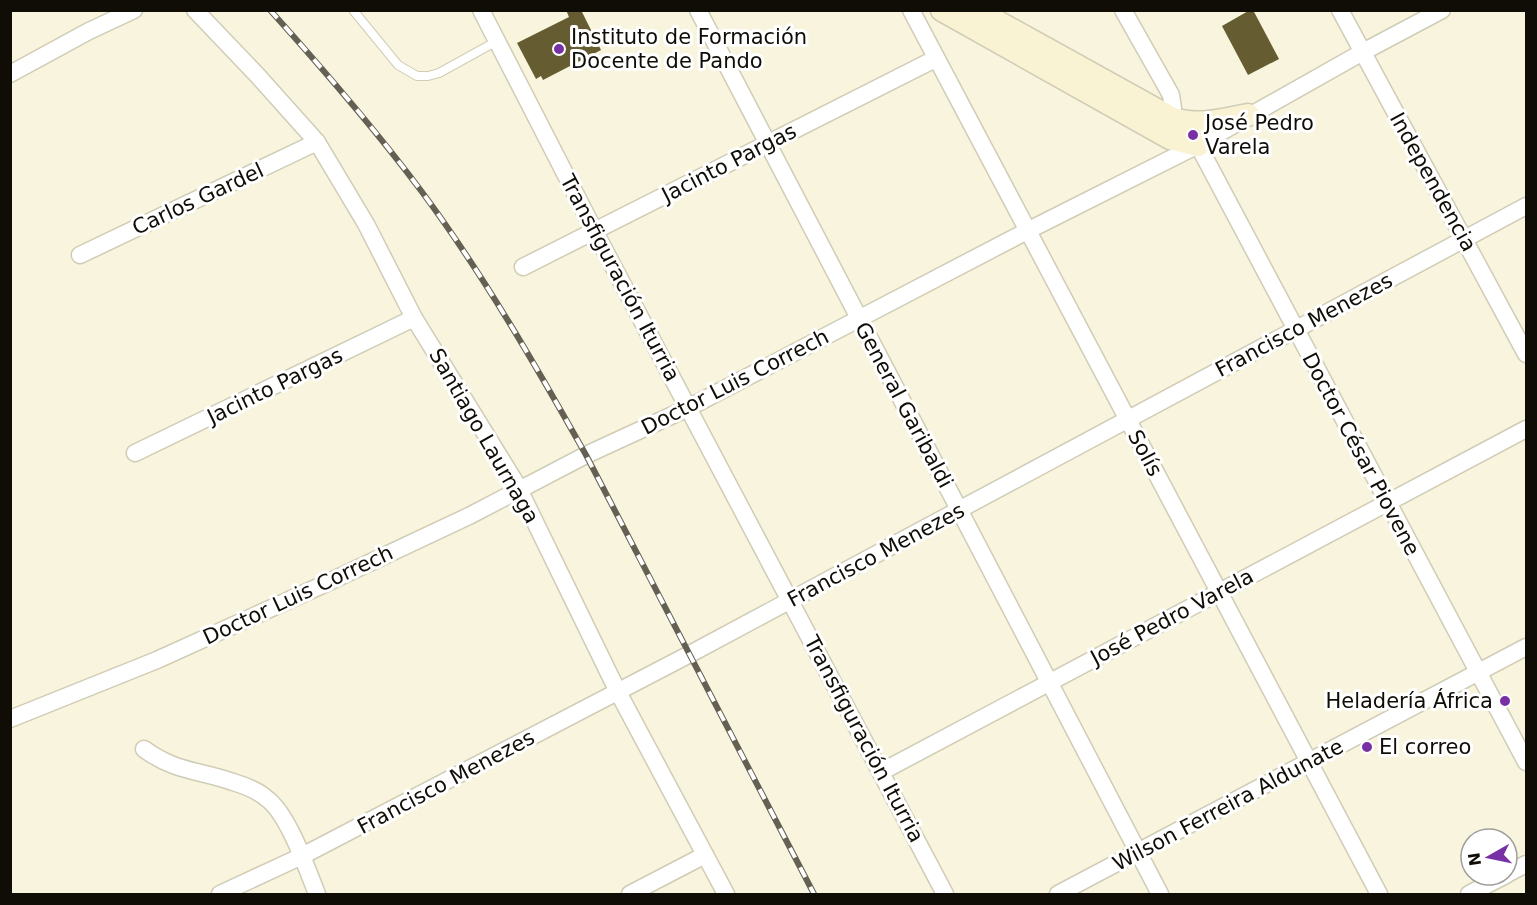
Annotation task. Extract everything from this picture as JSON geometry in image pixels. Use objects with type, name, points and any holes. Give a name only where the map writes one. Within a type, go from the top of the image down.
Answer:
[{"type":"street","points":[[10,74],[89,31],[134,10]]},
{"type":"street","name":"Santiago Laurnaga","points":[[195,10],[317,142],[366,224],[414,318],[519,490],[618,692],[726,894]]},
{"type":"street","name":"Transfiguración Iturria","points":[[481,10],[594,230],[945,894]]},
{"type":"street","name":"General Garibaldi","points":[[698,10],[1160,894]]},
{"type":"street","name":"Solís","points":[[911,10],[1379,894]]},
{"type":"street","points":[[942,10],[1171,128],[1187,123],[1205,123],[1248,115]]},
{"type":"street","points":[[976,10],[1197,146],[1205,123]]},
{"type":"street","points":[[1123,10],[1171,95],[1171,128]]},
{"type":"street","name":"Independencia","points":[[1340,10],[1361,53],[1527,354]]},
{"type":"street","name":"Doctor Luis Correch","points":[[10,719],[157,660],[232,626],[469,516],[586,455],[688,408],[1027,231],[1233,127],[1248,115],[1442,10]]},
{"type":"street","name":"Jacinto Pargas","points":[[523,267],[935,59]]},
{"type":"street","name":"Carlos Gardel","points":[[80,255],[317,142]]},
{"type":"street","name":"Doctor César Piovene","points":[[1197,146],[1527,762]]},
{"type":"street","name":"Francisco Menezes","points":[[220,894],[302,856],[791,601],[1527,206]]},
{"type":"street","name":"Jacinto Pargas","points":[[135,453],[414,318]]},
{"type":"street","name":"José Pedro Varela","points":[[881,772],[1218,591],[1527,429]]},
{"type":"street","name":"Wilson Ferreira Aldunate","points":[[1058,894],[1527,647]]},
{"type":"street","points":[[144,749],[159,760],[193,773],[233,782],[267,798],[287,825],[317,894]]},
{"type":"street","points":[[630,894],[705,855]]},
{"type":"street","points":[[1469,894],[1483,887]]},
{"type":"lane","points":[[353,10],[398,65],[417,76],[439,73],[497,41]]},
{"type":"building","name":"Instituto de Formación Docente de Pando","points":[[566,10],[581,10],[601,50],[543,80],[541,76],[536,79],[517,43],[569,17]]},
{"type":"building","points":[[1253,10],[1279,59],[1248,75],[1222,26]]},
{"type":"railway","points":[[270,10],[310,54],[404,169],[445,223],[508,321],[586,455],[814,894]]},
{"type":"place","name":"Instituto de Formación Docente de Pando","points":[[559,49]]},
{"type":"place","name":"José Pedro Varela","points":[[1193,135]]},
{"type":"place","name":"Heladería África","points":[[1505,701]]},
{"type":"place","name":"El correo","points":[[1367,747]]}]
